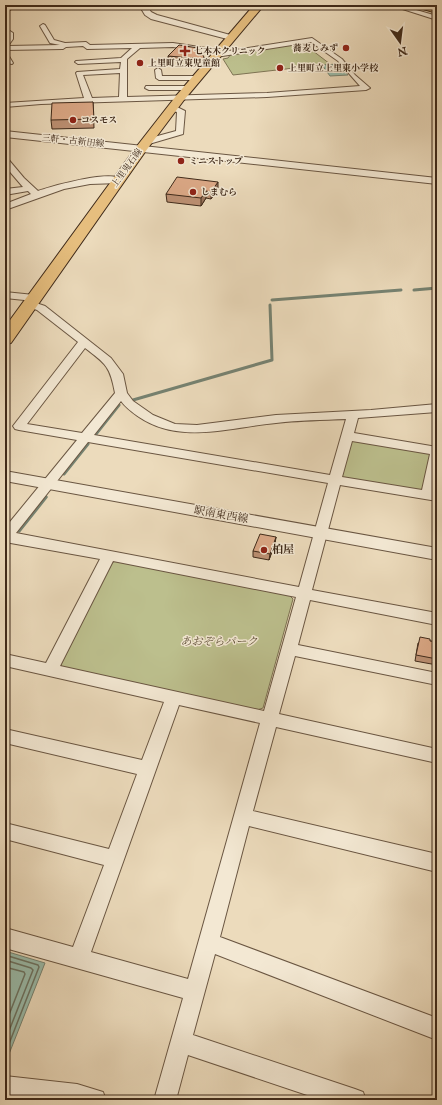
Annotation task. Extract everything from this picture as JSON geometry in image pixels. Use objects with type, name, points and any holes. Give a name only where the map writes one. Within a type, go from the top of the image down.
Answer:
[{"type":"main road","name":"上里鬼石線","points":[[5,339],[143,145],[176,103],[259,5]]},
{"type":"main road","points":[[419,5],[437,10]]},
{"type":"street","points":[[5,11],[15,5]]},
{"type":"street","points":[[143,5],[154,17],[230,38]]},
{"type":"street","points":[[393,5],[437,18]]},
{"type":"street","points":[[43,26],[52,42],[61,43],[64,45]]},
{"type":"street","points":[[5,45],[10,39],[10,33]]},
{"type":"street","points":[[5,48],[64,47],[64,45],[86,44],[87,47],[173,45],[218,53],[312,40],[340,60],[353,76],[366,88],[176,103],[114,100],[41,102],[5,105]]},
{"type":"street","points":[[123,100],[120,82],[124,71],[123,60],[125,56],[138,46]]},
{"type":"street","points":[[5,54],[10,64]]},
{"type":"street","points":[[78,62],[123,60]]},
{"type":"street","points":[[158,70],[159,78],[193,83]]},
{"type":"street","points":[[89,101],[79,73],[124,71]]},
{"type":"street","points":[[149,88],[193,83]]},
{"type":"street","points":[[114,100],[114,110]]},
{"type":"street","points":[[143,145],[180,132],[181,112],[176,103]]},
{"type":"street","name":"三軒・古新田線","points":[[5,134],[143,145],[437,181]]},
{"type":"street","points":[[5,161],[37,194]]},
{"type":"street","points":[[5,207],[37,194],[87,182],[108,179],[118,180]]},
{"type":"street","points":[[5,192],[30,188]]},
{"type":"street","points":[[5,294],[32,301],[107,360],[117,374],[121,393],[129,404],[138,412],[173,428],[185,430],[276,419],[353,415],[437,408]]},
{"type":"street","points":[[84,342],[19,426],[432,497],[437,451],[347,436]]},
{"type":"street","points":[[121,393],[6,536],[437,619]]},
{"type":"street","points":[[165,1100],[353,415]]},
{"type":"street","name":"駅南東西線","points":[[5,476],[437,554]]},
{"type":"street","points":[[50,670],[108,555]]},
{"type":"street","points":[[288,649],[437,679]]},
{"type":"street","points":[[5,660],[437,756]]},
{"type":"street","points":[[79,959],[173,698]]},
{"type":"street","points":[[5,736],[147,769]]},
{"type":"street","points":[[243,816],[437,862]]},
{"type":"street","points":[[5,831],[114,859]]},
{"type":"street","points":[[5,938],[195,991]]},
{"type":"street","points":[[208,942],[437,1029]]},
{"type":"street","points":[[181,1042],[355,1100]]},
{"type":"street","points":[[5,1086],[77,1095],[95,1100]]},
{"type":"green space","points":[[300,43],[304,44],[330,64],[233,75],[223,59],[228,58],[231,54]]},
{"type":"green space","points":[[354,441],[428,453],[431,456],[425,490],[421,491],[344,479],[341,476],[350,442]]},
{"type":"green space","name":"あおぞらパーク","points":[[116,561],[289,595],[293,599],[263,708],[257,710],[63,668],[60,663],[111,563]]},
{"type":"water","points":[[338,64],[348,75],[330,76],[322,65]]},
{"type":"water","points":[[5,951],[45,963],[9,1054],[5,1054]]},
{"type":"building","points":[[179,45],[198,48],[204,57],[202,59],[168,56]]},
{"type":"building","points":[[93,102],[94,119],[51,120],[52,103]]},
{"type":"building","points":[[177,177],[218,182],[211,192],[206,191],[201,198],[166,194]]},
{"type":"building","points":[[260,534],[276,537],[270,554],[253,551]]},
{"type":"building","points":[[420,637],[437,642],[437,659],[416,655]]},
{"type":"waterway","points":[[414,290],[437,288]]},
{"type":"waterway","points":[[272,300],[401,290]]},
{"type":"waterway","points":[[133,400],[272,360],[270,305]]},
{"type":"waterway","points":[[96,434],[119,405]]},
{"type":"waterway","points":[[64,474],[88,444]]},
{"type":"waterway","points":[[19,531],[46,497]]},
{"type":"waterway","points":[[5,548],[8,544]]},
{"type":"place","name":"蕎麦しみず","points":[[346,48]]},
{"type":"place","name":"七本木クリニック","points":[[185,51]]},
{"type":"place","name":"上里町立東児童館","points":[[140,63]]},
{"type":"place","name":"上里町立上里東小学校","points":[[280,68]]},
{"type":"place","name":"コスモス","points":[[73,120]]},
{"type":"place","name":"ミニストップ","points":[[181,161]]},
{"type":"place","name":"しまむら","points":[[193,192]]},
{"type":"place","name":"柏屋","points":[[264,550]]}]
